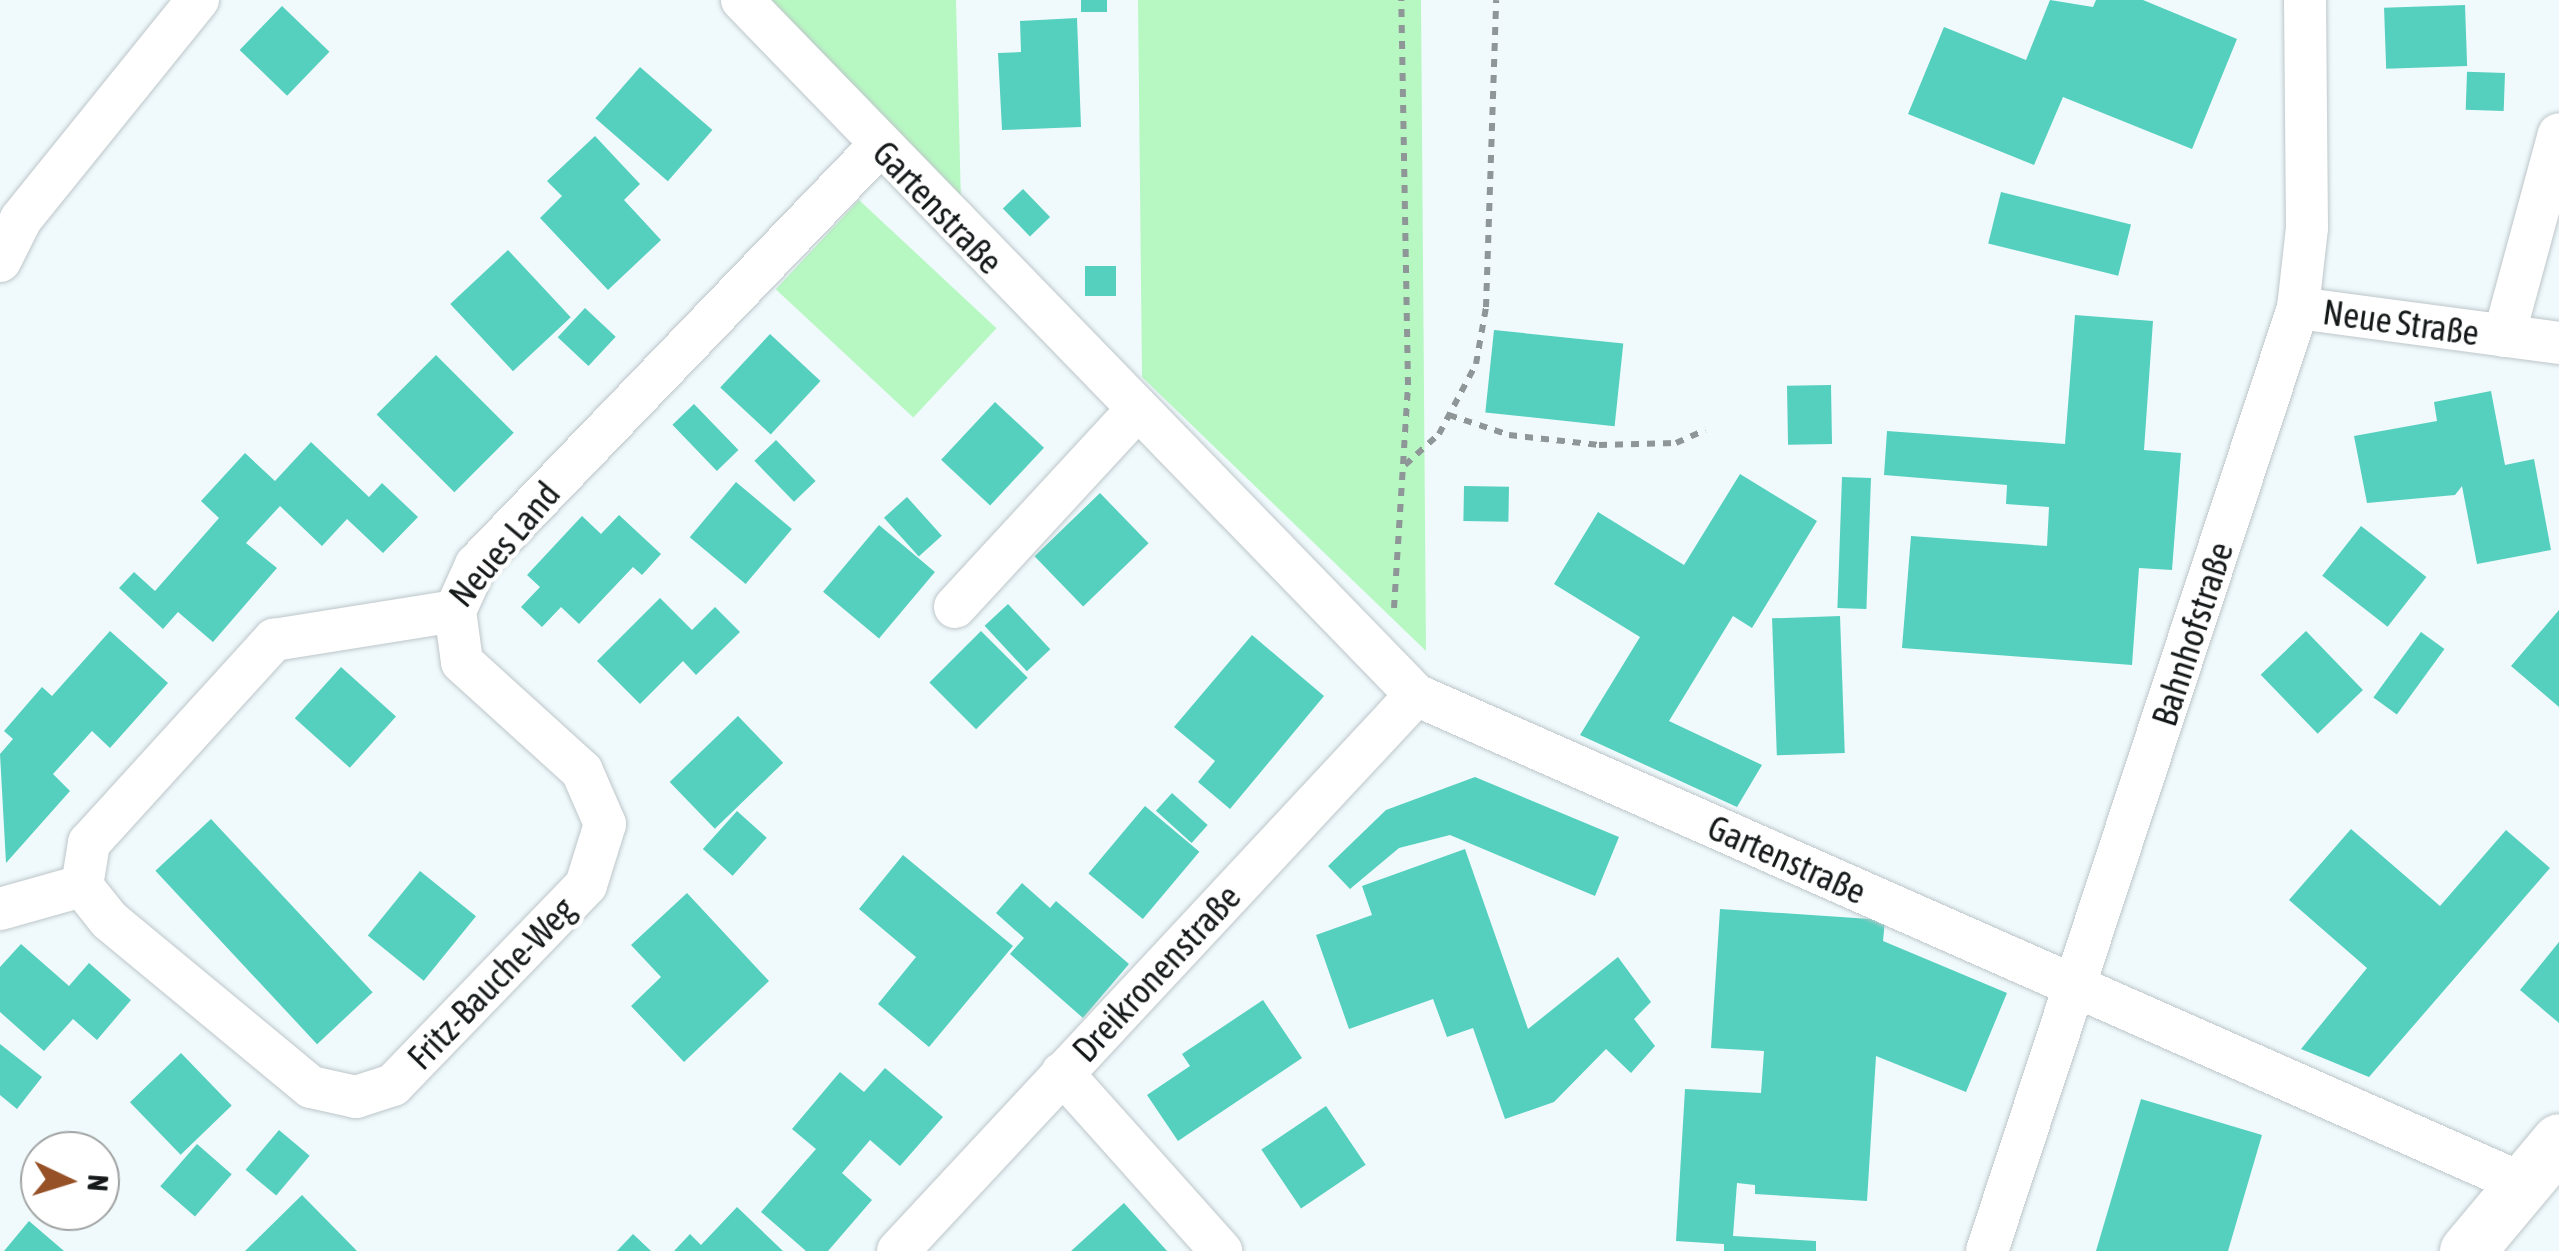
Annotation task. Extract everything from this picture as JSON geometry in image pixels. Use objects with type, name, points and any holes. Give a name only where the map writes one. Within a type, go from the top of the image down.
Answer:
[{"type":"street","points":[[0,261],[10,210],[198,0]]},
{"type":"street","name":"Gartenstraße","points":[[742,0],[879,146],[1416,695],[2523,1184]]},
{"type":"street","name":"Bahnhofstraße","points":[[1987,1251],[2077,988],[2298,308],[2307,228],[2305,0]]},
{"type":"street","name":"Neue Straße","points":[[2504,336],[2559,134]]},
{"type":"street","name":"Neues Land","points":[[82,886],[89,843],[274,640],[455,611],[476,565],[879,146]]},
{"type":"street","name":"Neue Straße","points":[[2298,308],[2559,343]]},
{"type":"street","points":[[955,608],[1136,411]]},
{"type":"street","name":"Fritz-Bauche-Weg","points":[[82,886],[109,920],[310,1087],[356,1098],[394,1085],[586,885],[605,824],[582,771],[462,662],[455,611]]},
{"type":"street","name":"Dreikronenstraße","points":[[898,1251],[1416,695]]},
{"type":"street","points":[[0,910],[82,886]]},
{"type":"street","points":[[1062,1074],[1221,1251]]},
{"type":"street","points":[[2467,1251],[2559,1140]]},
{"type":"path","points":[[1393,624],[1404,465],[1401,0]]},
{"type":"path","points":[[1404,465],[1450,415],[1476,364],[1486,307],[1496,0]]},
{"type":"path","points":[[1450,415],[1508,435],[1600,445],[1676,443],[1706,430]]},
{"type":"green space","points":[[768,0],[956,0],[961,204]]},
{"type":"green space","points":[[1138,0],[1421,0],[1426,651],[1142,377]]},
{"type":"green space","points":[[859,200],[996,328],[913,417],[776,289]]},
{"type":"building","points":[[1081,0],[1107,0],[1107,12],[1081,12]]},
{"type":"building","points":[[2050,0],[2093,7],[2096,0],[2143,0],[2237,39],[2192,149],[2063,97],[2034,165],[1908,114],[1944,27],[2026,60]]},
{"type":"building","points":[[2465,5],[2467,66],[2386,69],[2384,8]]},
{"type":"building","points":[[282,6],[329,52],[287,96],[240,50]]},
{"type":"building","points":[[1077,18],[1081,127],[1002,130],[998,53],[1021,52],[1020,21]]},
{"type":"building","points":[[640,67],[712,130],[668,181],[595,118]]},
{"type":"building","points":[[2467,72],[2505,73],[2504,111],[2466,110]]},
{"type":"building","points":[[595,136],[640,184],[624,200],[661,240],[608,290],[540,218],[562,196],[547,181]]},
{"type":"building","points":[[1023,189],[1050,217],[1030,237],[1003,208]]},
{"type":"building","points":[[2001,192],[2131,224],[2118,276],[1988,243]]},
{"type":"building","points":[[508,250],[571,317],[513,371],[450,304]]},
{"type":"building","points":[[1085,266],[1116,266],[1116,296],[1085,296]]},
{"type":"building","points":[[585,308],[616,337],[588,366],[558,337]]},
{"type":"building","points":[[2075,315],[2153,321],[2144,450],[2181,453],[2172,570],[2139,568],[2132,665],[1902,648],[1911,536],[2047,546],[2049,507],[2006,504],[2007,485],[1884,475],[1887,431],[2065,444]]},
{"type":"building","points":[[1494,330],[1623,344],[1615,426],[1485,413]]},
{"type":"building","points":[[770,334],[820,381],[771,434],[720,387]]},
{"type":"building","points":[[436,355],[514,433],[454,492],[377,414]]},
{"type":"building","points":[[1831,385],[1832,444],[1788,445],[1787,386]]},
{"type":"building","points":[[2491,391],[2505,465],[2534,459],[2551,550],[2477,564],[2462,486],[2455,495],[2367,503],[2354,436],[2437,421],[2434,402]]},
{"type":"building","points":[[995,402],[1044,448],[990,505],[941,460]]},
{"type":"building","points":[[694,404],[738,450],[717,471],[672,425]]},
{"type":"building","points":[[776,440],[816,481],[794,502],[754,461]]},
{"type":"building","points":[[311,442],[369,497],[382,483],[418,517],[383,553],[347,519],[322,546],[280,506],[246,543],[277,568],[213,642],[178,612],[163,629],[119,588],[134,572],[155,591],[219,518],[201,501],[245,453],[275,481]]},
{"type":"building","points":[[1740,474],[1817,521],[1752,628],[1733,616],[1669,721],[1762,765],[1737,807],[1580,735],[1640,637],[1554,584],[1598,512],[1684,565]]},
{"type":"building","points":[[1842,477],[1871,478],[1866,609],[1837,608]]},
{"type":"building","points":[[736,482],[792,529],[746,584],[690,537]]},
{"type":"building","points":[[1464,486],[1509,487],[1508,522],[1463,521]]},
{"type":"building","points":[[1100,493],[1149,543],[1083,607],[1035,556]]},
{"type":"building","points":[[907,497],[942,536],[919,556],[884,518]]},
{"type":"building","points":[[619,515],[661,554],[642,575],[633,567],[579,624],[561,607],[542,627],[521,607],[540,587],[527,575],[582,516],[601,534]]},
{"type":"building","points":[[879,525],[935,572],[879,639],[823,592]]},
{"type":"building","points":[[2361,526],[2426,577],[2388,627],[2322,576]]},
{"type":"building","points":[[660,598],[692,630],[715,607],[740,632],[696,675],[683,661],[640,704],[597,661]]},
{"type":"building","points":[[1008,604],[1050,649],[1027,671],[985,626]]},
{"type":"building","points":[[2559,610],[2559,707],[2511,666]]},
{"type":"building","points":[[1840,616],[1845,753],[1777,755],[1772,618]]},
{"type":"building","points":[[110,631],[168,683],[110,748],[92,731],[53,774],[70,791],[6,863],[0,754],[13,739],[4,731],[42,687],[52,696]]},
{"type":"building","points":[[981,631],[1028,678],[976,729],[929,683]]},
{"type":"building","points":[[2306,631],[2363,690],[2318,734],[2261,675]]},
{"type":"building","points":[[2421,632],[2444,649],[2397,715],[2373,698]]},
{"type":"building","points":[[1252,635],[1324,696],[1230,809],[1198,782],[1215,761],[1174,727]]},
{"type":"building","points":[[341,667],[396,717],[350,768],[295,718]]},
{"type":"building","points":[[738,716],[783,763],[715,829],[670,782]]},
{"type":"building","points":[[1475,777],[1619,837],[1595,896],[1450,835],[1399,848],[1350,889],[1328,866],[1386,810]]},
{"type":"building","points":[[1172,793],[1208,825],[1192,843],[1156,811]]},
{"type":"building","points":[[1145,806],[1199,852],[1143,919],[1088,873]]},
{"type":"building","points":[[737,811],[767,838],[733,876],[703,849]]},
{"type":"building","points":[[211,819],[373,992],[317,1044],[155,871]]},
{"type":"building","points":[[2351,829],[2440,906],[2506,830],[2550,868],[2369,1077],[2301,1049],[2367,968],[2289,900]]},
{"type":"building","points":[[1465,849],[1528,1029],[1618,957],[1651,1002],[1634,1019],[1655,1046],[1631,1073],[1606,1049],[1554,1102],[1505,1119],[1473,1028],[1447,1037],[1433,999],[1349,1029],[1316,935],[1372,915],[1362,886]]},
{"type":"building","points":[[903,855],[1013,946],[929,1047],[878,1004],[916,957],[859,909]]},
{"type":"building","points":[[420,871],[476,916],[424,981],[368,936]]},
{"type":"building","points":[[1022,883],[1050,908],[1056,901],[1129,964],[1083,1018],[1010,954],[1024,938],[996,913]]},
{"type":"building","points":[[687,893],[769,981],[684,1062],[631,1006],[661,977],[631,945]]},
{"type":"building","points":[[1720,909],[1885,920],[1883,941],[2007,993],[1966,1092],[1876,1056],[1867,1201],[1755,1194],[1755,1185],[1737,1183],[1733,1236],[1816,1241],[1816,1251],[1724,1251],[1724,1244],[1676,1241],[1685,1089],[1761,1093],[1764,1051],[1711,1048]]},
{"type":"building","points":[[2559,942],[2559,1023],[2520,990]]},
{"type":"building","points":[[21,944],[69,986],[89,963],[131,1000],[97,1040],[73,1019],[44,1051],[0,1012],[0,967]]},
{"type":"building","points":[[1263,1000],[1302,1058],[1178,1141],[1147,1095],[1190,1066],[1182,1054]]},
{"type":"building","points":[[0,1044],[42,1077],[17,1109],[0,1095]]},
{"type":"building","points":[[181,1053],[232,1106],[181,1155],[130,1102]]},
{"type":"building","points":[[885,1068],[943,1117],[900,1166],[870,1140],[842,1173],[872,1200],[828,1251],[806,1251],[761,1212],[816,1149],[792,1129],[840,1072],[864,1092]]},
{"type":"building","points":[[2141,1099],[2262,1135],[2228,1251],[2096,1251]]},
{"type":"building","points":[[1326,1106],[1366,1165],[1301,1208],[1261,1150]]},
{"type":"building","points":[[279,1130],[310,1156],[276,1196],[246,1170]]},
{"type":"building","points":[[197,1144],[232,1174],[195,1216],[160,1186]]},
{"type":"building","points":[[302,1195],[357,1251],[245,1251]]},
{"type":"building","points":[[1124,1203],[1167,1251],[1071,1251]]},
{"type":"building","points":[[737,1207],[783,1251],[674,1251],[690,1234],[701,1245]]},
{"type":"building","points":[[21,1231],[41,1231],[64,1251],[4,1251]]},
{"type":"building","points":[[633,1234],[651,1251],[617,1251]]}]
